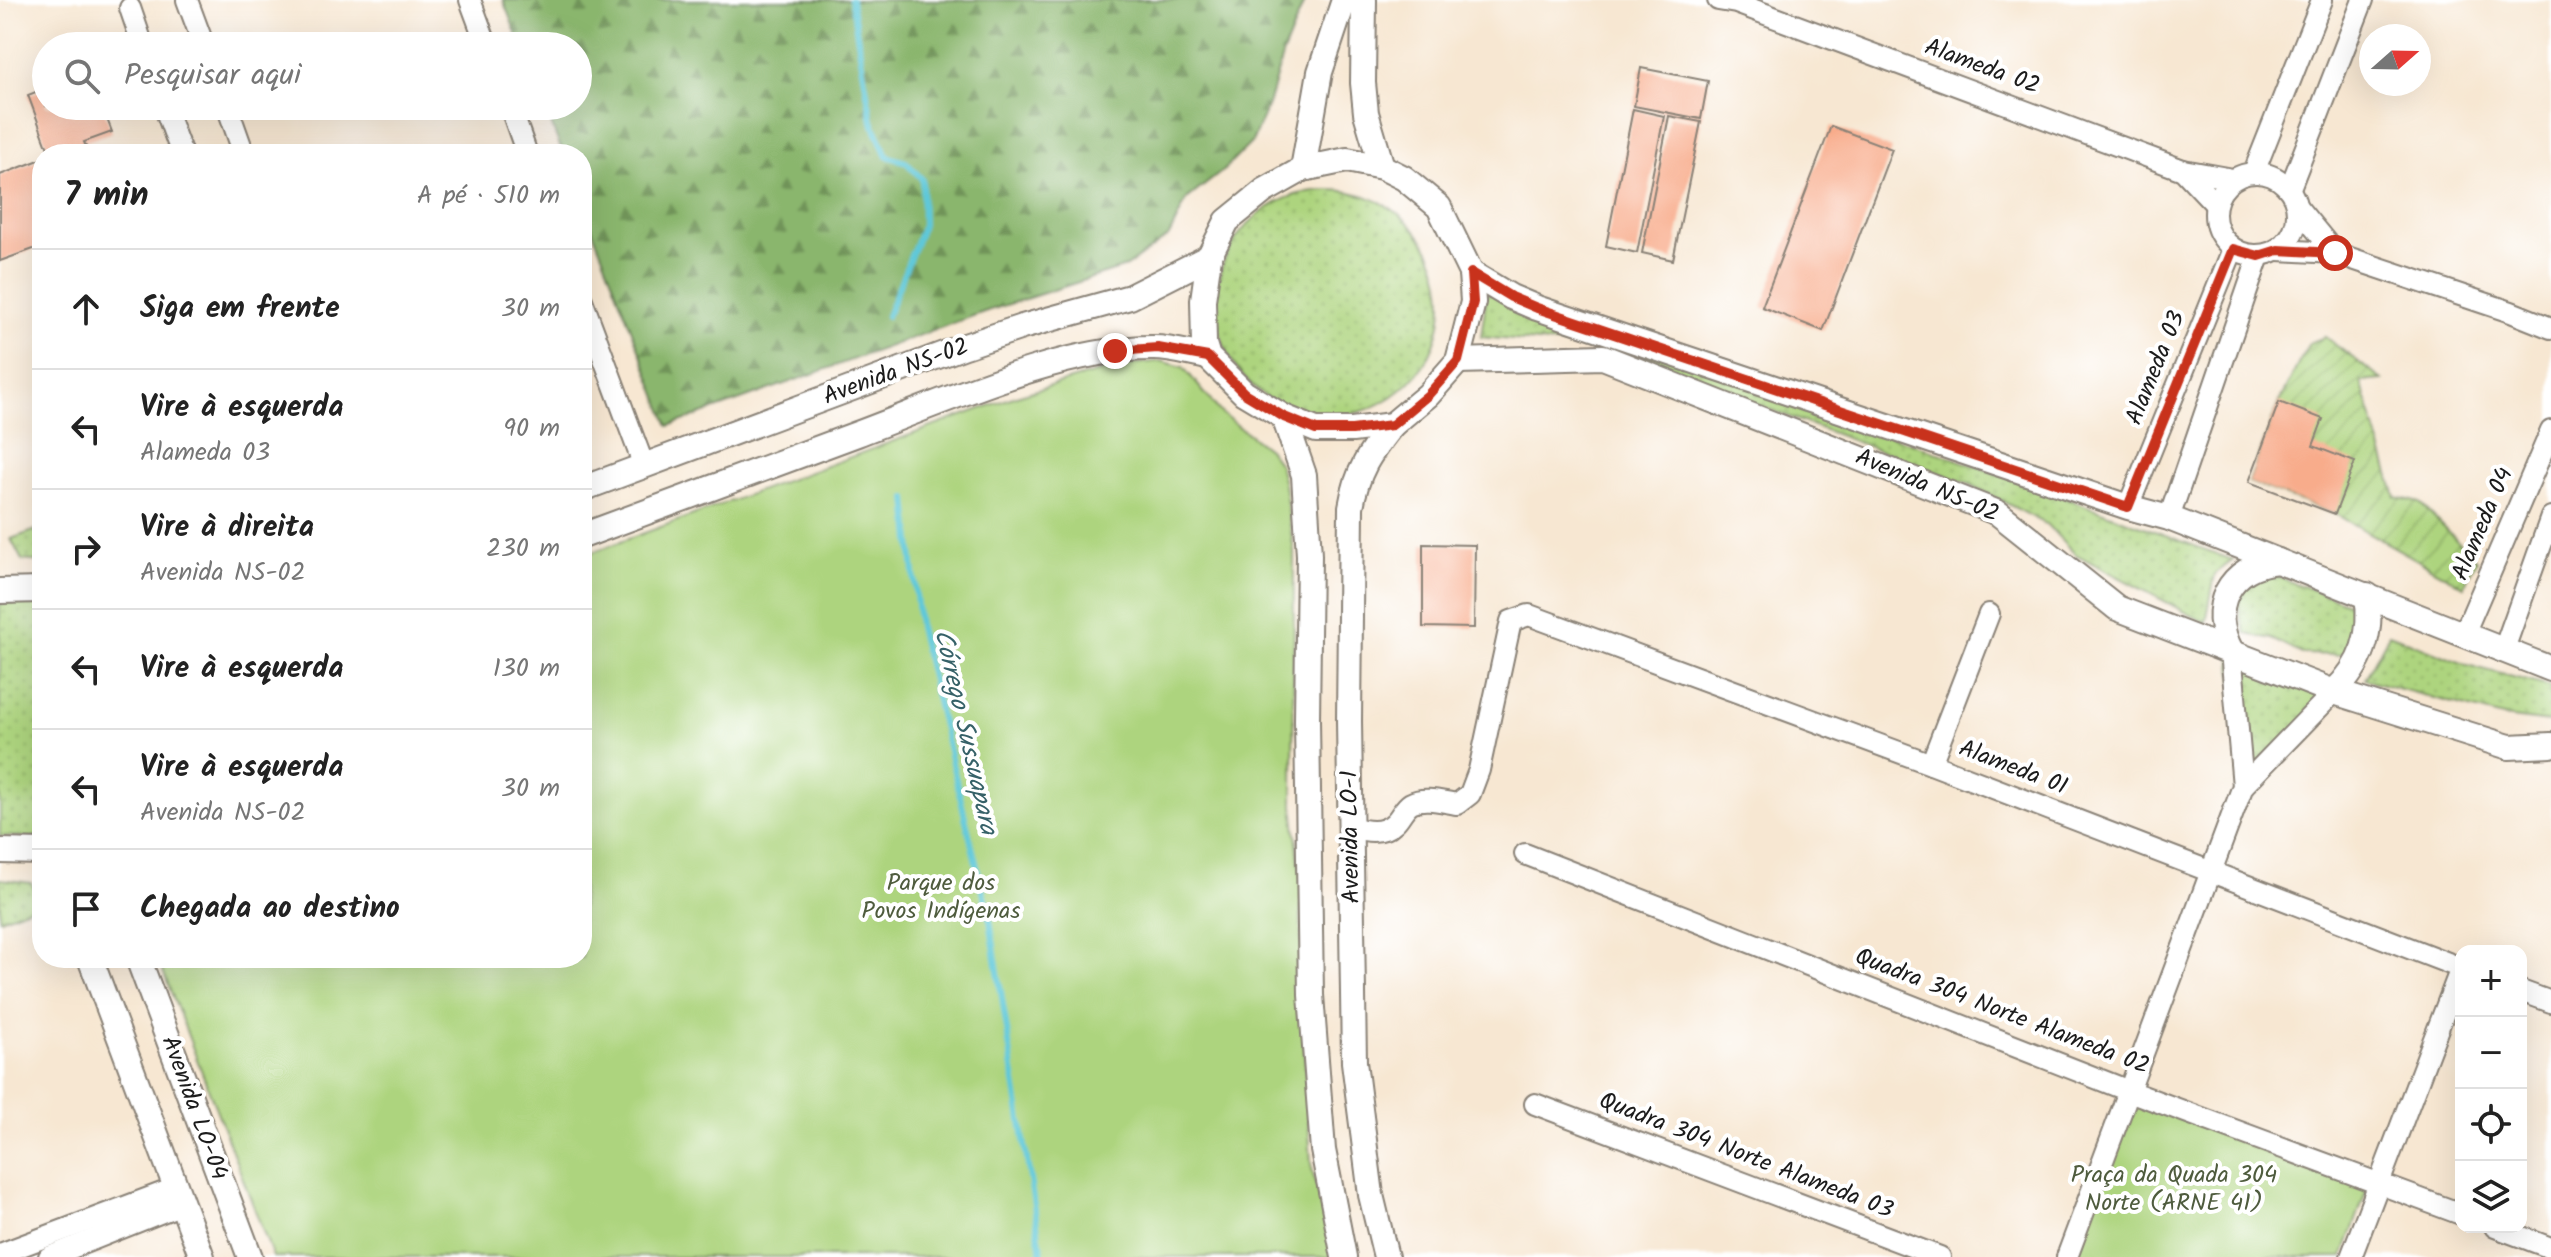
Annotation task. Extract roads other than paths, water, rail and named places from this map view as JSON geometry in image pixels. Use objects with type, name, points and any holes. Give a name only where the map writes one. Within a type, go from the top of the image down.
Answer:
[{"type":"street","points":[[187,0],[199,32]]},
{"type":"street","points":[[470,0],[482,32]]},
{"type":"street","points":[[1303,169],[1320,72],[1344,0]]},
{"type":"street","points":[[1364,0],[1363,83],[1366,113],[1382,167]]},
{"type":"street","name":"Alameda 02","points":[[1718,0],[1736,3],[2183,170],[2215,204]]},
{"type":"street","points":[[2254,172],[2322,0]]},
{"type":"street","points":[[2290,188],[2363,0]]},
{"type":"street","points":[[130,8],[138,32]]},
{"type":"street","points":[[169,120],[178,144]]},
{"type":"street","points":[[232,120],[240,144]]},
{"type":"street","points":[[515,120],[523,144]]},
{"type":"street","points":[[1347,160],[1382,167],[1404,178],[1439,207],[1471,273],[1473,302],[1458,361],[1428,395],[1392,425],[1316,430],[1284,417],[1244,393],[1208,357],[1204,344],[1203,300],[1209,257],[1227,221],[1264,191],[1303,169],[1347,160]]},
{"type":"street","points":[[2183,170],[2233,179]]},
{"type":"street","points":[[2335,253],[2298,208],[2290,188],[2280,179],[2267,173],[2254,172],[2233,179],[2221,190],[2215,204],[2216,226],[2233,249],[2268,253],[2335,253],[2551,328]]},
{"type":"street","points":[[2169,518],[2268,253],[2294,230],[2298,208]]},
{"type":"street","name":"Alameda 03","points":[[2128,507],[2233,249]]},
{"type":"street","name":"Avenida NS-02","points":[[592,485],[938,356],[1022,327],[1130,297],[1209,257]]},
{"type":"street","name":"Avenida NS-02","points":[[1471,273],[1511,297],[1537,308],[2128,507],[2169,518],[2551,669]]},
{"type":"street","points":[[2511,312],[2551,313]]},
{"type":"street","points":[[592,327],[644,466]]},
{"type":"street","name":"Avenida NS-02","points":[[592,532],[1027,373],[1097,354],[1158,348],[1208,357]]},
{"type":"street","name":"Avenida NS-02","points":[[1458,361],[1603,357],[1998,513],[2117,608],[2334,692],[2509,747],[2551,745]]},
{"type":"street","name":"Avenida LO-1","points":[[1284,417],[1304,475],[1309,555],[1307,735],[1311,995],[1323,1150],[1344,1257]]},
{"type":"street","name":"Avenida LO-1","points":[[1386,1257],[1371,1195],[1354,1062],[1350,827],[1351,507],[1355,481],[1367,456],[1392,425]]},
{"type":"street","name":"Alameda 04","points":[[2463,636],[2551,431]]},
{"type":"street","points":[[2503,652],[2551,517]]},
{"type":"street","points":[[2243,786],[2231,651],[2221,628],[2223,603],[2243,572],[2266,562],[2278,561]]},
{"type":"street","points":[[6,585],[32,589]]},
{"type":"street","points":[[2067,1257],[2243,786],[2355,669],[2362,655],[2369,625],[2367,595]]},
{"type":"street","points":[[1931,764],[1989,614]]},
{"type":"street","name":"Alameda 01","points":[[1350,827],[1375,832],[1395,823],[1403,810],[1414,802],[1429,800],[1457,804],[1470,794],[1479,770],[1511,621],[1529,615],[1931,764],[2455,966]]},
{"type":"street","points":[[0,851],[32,854]]},
{"type":"street","name":"Quadra 304 Norte Alameda 02","points":[[1525,854],[2129,1091],[2455,1212]]},
{"type":"street","name":"Avenida LO-04","points":[[94,968],[202,1257]]},
{"type":"street","name":"Avenida LO-04","points":[[142,968],[250,1257]]},
{"type":"street","points":[[2351,1257],[2455,984]]},
{"type":"street","points":[[2527,993],[2551,1002]]},
{"type":"street","name":"Quadra 304 Norte Alameda 03","points":[[1535,1104],[1940,1257]]},
{"type":"street","points":[[0,1254],[178,1196]]},
{"type":"street","points":[[49,1257],[178,1196]]},
{"type":"street","points":[[2511,1233],[2551,1248]]},
{"type":"waterway","name":"Córrego Sussuapara","points":[[851,0],[872,121],[887,156],[906,162],[922,179],[923,225],[887,316]]},
{"type":"waterway","name":"Córrego Sussuapara","points":[[907,498],[919,627],[990,920],[1042,1257]]},
{"type":"park label","name":"Parque dos Povos Indígenas","points":[[941,897]]},
{"type":"park label","name":"Praça da Quada 304 Norte (ARNE 41)","points":[[2174,1189]]}]
